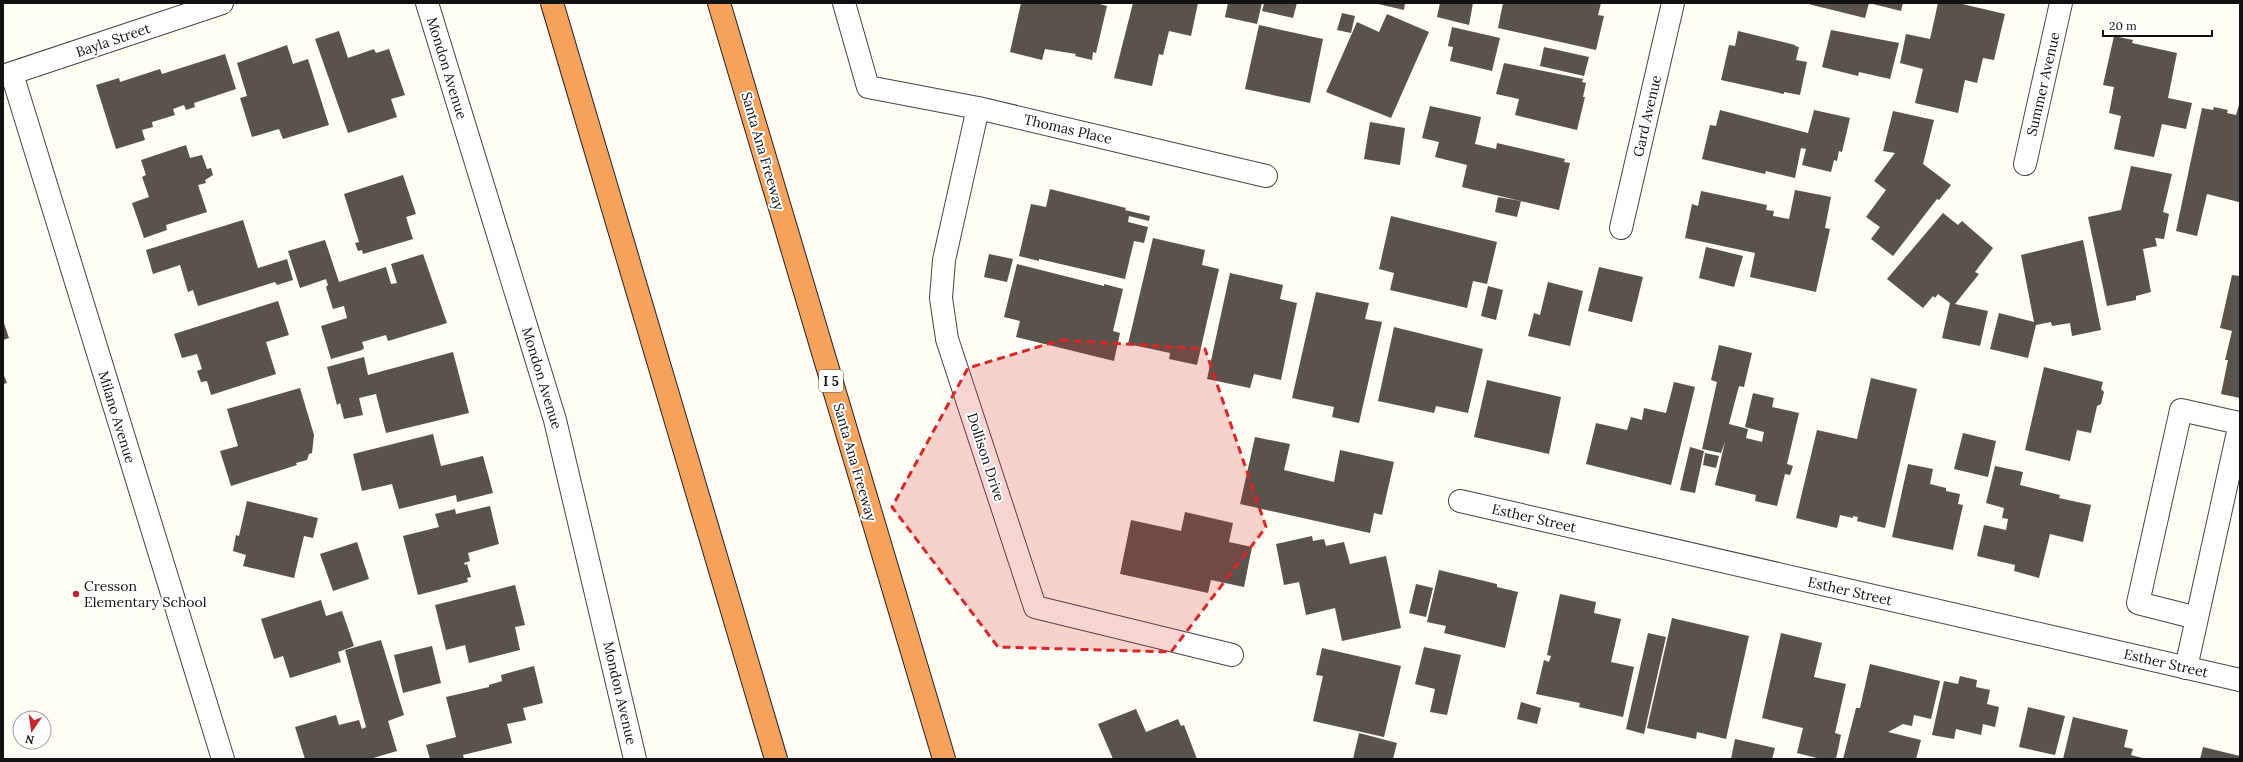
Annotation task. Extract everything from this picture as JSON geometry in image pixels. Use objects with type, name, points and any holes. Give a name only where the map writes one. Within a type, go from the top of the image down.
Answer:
[{"type":"highway","points":[[552,3],[776,759]]},
{"type":"highway","name":"Santa Ana Freeway","points":[[719,3],[944,759]]},
{"type":"street","name":"Bayla Street","points":[[7,75],[222,3]]},
{"type":"street","name":"Mondon Avenue","points":[[427,3],[555,420],[635,759]]},
{"type":"street","name":"Thomas Place","points":[[844,3],[868,87],[978,108],[1266,176]]},
{"type":"street","name":"Gard Avenue","points":[[1621,228],[1673,3]]},
{"type":"street","name":"Summer Avenue","points":[[2025,164],[2061,3]]},
{"type":"street","name":"Milano Avenue","points":[[7,75],[223,759]]},
{"type":"street","name":"Dollison Drive","points":[[978,108],[944,260],[941,298],[947,339],[1035,607],[1232,654]]},
{"type":"street","points":[[2186,668],[2197,618],[2239,423],[2181,410],[2138,603],[2197,618]]},
{"type":"street","name":"Esther Street","points":[[1460,501],[2240,680]]},
{"type":"highlighted area","points":[[1061,340],[1205,349],[1266,527],[1171,652],[998,647],[892,507],[968,368]]},
{"type":"building","points":[[1021,3],[1096,3],[1107,6],[1096,53],[1093,52],[1092,60],[1075,56],[1076,54],[1045,49],[1042,60],[1010,52]]},
{"type":"building","points":[[1133,3],[1198,3],[1191,36],[1169,31],[1163,55],[1159,54],[1152,86],[1114,78]]},
{"type":"building","points":[[1228,3],[1262,3],[1257,24],[1225,17]]},
{"type":"building","points":[[1264,3],[1297,3],[1293,18],[1262,11]]},
{"type":"building","points":[[1374,3],[1405,3],[1404,10]]},
{"type":"building","points":[[1440,3],[1473,3],[1469,25],[1437,17]]},
{"type":"building","points":[[1503,3],[1601,3],[1598,15],[1604,16],[1596,50],[1498,28]]},
{"type":"building","points":[[1804,3],[1869,3],[1865,18]]},
{"type":"building","points":[[1869,3],[1903,3],[1901,11]]},
{"type":"building","points":[[1938,3],[1958,3],[2005,14],[1994,60],[1983,58],[1977,83],[1965,80],[1958,113],[1915,103],[1923,69],[1900,63],[1906,34],[1930,39]]},
{"type":"building","points":[[1342,13],[1355,16],[1351,33],[1337,30]]},
{"type":"building","points":[[1387,14],[1429,32],[1391,118],[1326,92],[1357,22],[1379,32]]},
{"type":"building","points":[[1259,25],[1323,39],[1310,103],[1245,89]]},
{"type":"building","points":[[1452,27],[1500,38],[1492,71],[1450,61],[1453,47],[1448,46]]},
{"type":"building","points":[[1831,30],[1899,43],[1890,79],[1859,72],[1858,76],[1822,67]]},
{"type":"building","points":[[339,31],[348,58],[374,49],[376,53],[389,49],[405,95],[391,99],[397,117],[348,133],[315,39]]},
{"type":"building","points":[[1738,31],[1799,47],[1796,60],[1807,62],[1800,95],[1784,92],[1784,94],[1721,80],[1729,45],[1735,46]]},
{"type":"building","points":[[2114,36],[2133,40],[2132,43],[2177,53],[2168,98],[2192,103],[2186,129],[2162,124],[2154,157],[2114,149],[2121,116],[2109,113],[2114,87],[2103,85]]},
{"type":"building","points":[[287,45],[293,64],[308,59],[329,125],[283,139],[279,129],[252,137],[240,98],[247,96],[237,63]]},
{"type":"building","points":[[1544,47],[1589,57],[1584,76],[1540,66]]},
{"type":"building","points":[[225,54],[236,89],[194,103],[195,107],[186,110],[184,105],[173,109],[175,115],[152,122],[153,127],[142,130],[145,140],[116,149],[96,85],[119,78],[120,82],[160,69],[162,74]]},
{"type":"building","points":[[1504,63],[1583,79],[1582,82],[1586,83],[1583,97],[1585,97],[1577,130],[1515,115],[1519,99],[1496,94]]},
{"type":"building","points":[[2240,102],[2239,202],[2207,194],[2197,236],[2176,231],[2202,108],[2213,110],[2214,107],[2228,110],[2227,113],[2236,115]]},
{"type":"building","points":[[1430,106],[1481,117],[1475,144],[1496,149],[1497,143],[1565,159],[1564,162],[1570,163],[1559,210],[1462,187],[1467,165],[1435,157],[1439,142],[1422,138]]},
{"type":"building","points":[[1720,110],[1808,133],[1814,110],[1850,118],[1842,152],[1839,151],[1837,161],[1834,160],[1831,172],[1802,165],[1806,149],[1801,148],[1795,178],[1766,171],[1765,174],[1702,159],[1710,125],[1716,126]]},
{"type":"building","points":[[1893,111],[1934,120],[1923,164],[1951,185],[1939,200],[1937,199],[1893,256],[1871,239],[1880,227],[1866,217],[1886,190],[1874,181],[1895,153],[1883,151]]},
{"type":"building","points":[[1370,122],[1405,128],[1400,165],[1364,159]]},
{"type":"building","points":[[186,145],[190,158],[202,155],[207,169],[211,168],[213,175],[205,180],[206,183],[198,185],[207,212],[166,225],[167,230],[144,238],[132,203],[149,197],[142,177],[146,175],[141,160]]},
{"type":"building","points":[[2131,166],[2172,174],[2163,212],[2169,214],[2164,239],[2155,238],[2157,246],[2143,249],[2151,292],[2136,296],[2136,300],[2107,306],[2088,217],[2121,210]]},
{"type":"building","points":[[403,175],[416,214],[406,217],[413,239],[363,254],[362,250],[358,251],[355,243],[359,242],[344,194]]},
{"type":"building","points":[[1050,189],[1126,208],[1125,210],[1150,216],[1149,221],[1129,216],[1128,222],[1148,227],[1144,243],[1134,241],[1125,279],[1039,259],[1039,261],[1019,256],[1031,204],[1046,207]]},
{"type":"building","points":[[1795,190],[1831,197],[1825,228],[1830,229],[1816,292],[1750,277],[1755,253],[1685,238],[1692,204],[1698,206],[1701,191],[1767,205],[1766,210],[1774,211],[1773,216],[1789,219]]},
{"type":"building","points":[[1498,197],[1521,201],[1517,217],[1495,212]]},
{"type":"building","points":[[1943,213],[1958,225],[1962,221],[1993,248],[1975,272],[1979,274],[1955,304],[1988,311],[1980,346],[1942,338],[1950,303],[1938,294],[1935,298],[1933,296],[1923,308],[1887,279]]},
{"type":"building","points":[[1391,216],[1497,242],[1487,284],[1473,281],[1467,308],[1390,290],[1394,273],[1379,269]]},
{"type":"building","points":[[243,220],[258,268],[287,259],[293,280],[277,285],[275,282],[198,306],[193,290],[188,292],[180,265],[153,274],[146,250]]},
{"type":"building","points":[[1153,238],[1205,250],[1202,265],[1219,269],[1197,365],[1169,359],[1170,353],[1128,344]]},
{"type":"building","points":[[325,240],[339,282],[386,267],[391,284],[397,283],[391,264],[423,254],[447,323],[388,341],[386,335],[362,342],[364,348],[362,350],[331,359],[321,326],[347,318],[344,306],[333,309],[326,287],[328,285],[326,279],[300,288],[288,251]]},
{"type":"building","points":[[2083,240],[2101,330],[2072,336],[2070,323],[2052,326],[2051,322],[2036,325],[2028,358],[1990,349],[1999,313],[2034,322],[2021,255]]},
{"type":"building","points":[[1706,247],[1743,256],[1734,287],[1699,278]]},
{"type":"building","points":[[989,254],[1013,259],[1007,282],[984,277]]},
{"type":"building","points":[[1017,264],[1104,286],[1104,284],[1123,289],[1113,331],[1120,333],[1114,361],[1016,337],[1020,321],[1004,317]]},
{"type":"building","points":[[1599,267],[1643,277],[1632,322],[1588,311]]},
{"type":"building","points":[[1230,273],[1283,285],[1280,299],[1297,303],[1281,380],[1254,374],[1250,388],[1207,379]]},
{"type":"building","points":[[2232,275],[2240,276],[2240,398],[2221,394],[2228,360],[2225,360],[2232,331],[2220,328]]},
{"type":"building","points":[[1548,282],[1583,291],[1570,346],[1528,336],[1534,313],[1540,315]]},
{"type":"building","points":[[1488,286],[1503,290],[1496,320],[1481,316]]},
{"type":"building","points":[[1316,292],[1369,303],[1365,319],[1382,322],[1359,423],[1332,417],[1334,407],[1292,398]]},
{"type":"building","points":[[278,301],[289,335],[266,342],[276,374],[211,395],[207,381],[201,382],[197,371],[202,369],[197,354],[182,358],[174,334]]},
{"type":"building","points":[[3,320],[9,338],[3,340]]},
{"type":"building","points":[[1394,327],[1483,349],[1468,413],[1436,406],[1434,413],[1378,401]]},
{"type":"building","points":[[1719,345],[1752,353],[1744,387],[1739,386],[1729,424],[1748,429],[1746,438],[1762,442],[1764,432],[1745,427],[1753,393],[1774,398],[1772,407],[1799,413],[1787,464],[1793,466],[1790,475],[1785,474],[1777,506],[1755,501],[1756,495],[1715,485],[1725,442],[1721,453],[1702,449],[1717,382],[1711,380]]},
{"type":"building","points":[[453,352],[469,413],[386,433],[376,394],[359,398],[363,415],[344,419],[340,403],[337,405],[327,367],[364,357],[368,375]]},
{"type":"building","points":[[2044,367],[2103,382],[2101,389],[2104,392],[2101,404],[2097,406],[2091,433],[2077,430],[2070,461],[2025,450]]},
{"type":"building","points":[[3,373],[7,383],[3,384]]},
{"type":"building","points":[[1871,378],[1917,389],[1885,528],[1857,521],[1858,517],[1853,516],[1853,518],[1840,515],[1837,528],[1796,518],[1817,430],[1857,439]]},
{"type":"building","points":[[1487,380],[1561,397],[1549,454],[1474,437]]},
{"type":"building","points":[[1674,382],[1695,387],[1671,485],[1586,464],[1596,423],[1627,430],[1631,417],[1642,420],[1644,408],[1666,413]]},
{"type":"building","points":[[300,388],[314,435],[312,453],[309,454],[307,460],[296,463],[297,465],[231,486],[220,451],[238,446],[227,409]]},
{"type":"building","points":[[1963,433],[1996,441],[1988,477],[1954,469]]},
{"type":"building","points":[[433,434],[441,466],[483,456],[493,493],[457,502],[456,495],[399,509],[392,484],[362,491],[353,454]]},
{"type":"building","points":[[1255,437],[1290,444],[1284,470],[1334,482],[1340,450],[1394,462],[1382,515],[1374,513],[1370,533],[1240,504]]},
{"type":"building","points":[[1690,447],[1704,451],[1695,493],[1680,490]]},
{"type":"building","points":[[1705,453],[1719,456],[1716,468],[1703,465]]},
{"type":"building","points":[[1908,464],[1933,469],[1930,484],[1946,488],[1946,491],[1960,494],[1958,504],[1963,505],[1953,550],[1892,537]]},
{"type":"building","points":[[1995,466],[2023,472],[2020,485],[2060,495],[2059,498],[2091,505],[2083,542],[2050,534],[2039,578],[2014,571],[2015,565],[1977,556],[1984,525],[2006,530],[2008,519],[2002,518],[2004,508],[1986,503]]},
{"type":"building","points":[[247,501],[318,518],[313,538],[304,536],[294,578],[243,566],[246,555],[233,551],[236,535],[239,536]]},
{"type":"building","points":[[490,506],[499,544],[468,553],[470,561],[464,563],[465,565],[467,564],[471,577],[467,578],[468,582],[418,595],[403,536],[439,527],[435,514],[455,509],[456,514]]},
{"type":"building","points":[[1185,512],[1233,523],[1229,542],[1252,547],[1244,587],[1211,580],[1208,593],[1120,574],[1131,520],[1181,531]]},
{"type":"building","points":[[1312,536],[1313,541],[1324,539],[1326,546],[1344,542],[1350,564],[1386,556],[1401,628],[1342,641],[1335,608],[1306,615],[1299,582],[1284,585],[1276,544]]},
{"type":"building","points":[[357,542],[369,579],[333,591],[320,554]]},
{"type":"building","points":[[1439,570],[1497,584],[1497,587],[1518,592],[1505,648],[1444,633],[1446,626],[1427,622]]},
{"type":"building","points":[[1416,584],[1433,588],[1426,617],[1409,613]]},
{"type":"building","points":[[515,585],[525,625],[515,627],[520,650],[469,663],[465,645],[446,650],[435,605]]},
{"type":"building","points":[[1560,594],[1596,602],[1594,613],[1621,619],[1611,662],[1634,667],[1623,717],[1579,707],[1580,703],[1536,694],[1544,660],[1549,662],[1551,656],[1547,655]]},
{"type":"building","points":[[321,600],[326,616],[342,611],[354,646],[338,652],[341,662],[290,678],[283,656],[274,659],[261,619]]},
{"type":"building","points":[[1672,618],[1749,636],[1726,739],[1697,732],[1696,739],[1647,728]]},
{"type":"building","points":[[1648,633],[1666,637],[1644,734],[1626,729]]},
{"type":"building","points":[[1781,633],[1822,643],[1814,677],[1846,684],[1835,733],[1841,735],[1836,759],[1821,759],[1797,753],[1803,728],[1762,718]]},
{"type":"building","points":[[381,640],[404,715],[388,721],[397,751],[370,759],[305,759],[295,727],[336,715],[339,725],[359,720],[362,729],[366,727],[345,650]]},
{"type":"building","points":[[432,646],[441,683],[403,693],[394,655]]},
{"type":"building","points":[[1424,647],[1461,655],[1447,715],[1430,712],[1435,689],[1415,684]]},
{"type":"building","points":[[1322,648],[1401,666],[1384,737],[1313,721],[1323,676],[1316,675]]},
{"type":"building","points":[[1870,664],[1940,681],[1931,719],[1914,715],[1912,726],[1903,724],[1888,732],[1921,740],[1916,759],[1843,759],[1856,708],[1860,708]]},
{"type":"building","points":[[534,666],[543,703],[523,708],[526,720],[507,724],[512,743],[463,755],[464,759],[430,759],[426,745],[456,737],[446,697],[489,687],[489,685],[502,681],[501,675]]},
{"type":"building","points":[[1960,676],[1977,680],[1976,687],[1990,690],[1987,704],[1999,707],[1995,727],[1983,724],[1981,735],[1956,729],[1954,739],[1932,735],[1944,681],[1958,684]]},
{"type":"building","points":[[1521,702],[1541,708],[1537,724],[1517,719]]},
{"type":"building","points":[[2028,707],[2065,716],[2055,755],[2019,747]]},
{"type":"building","points":[[1136,709],[1146,732],[1178,719],[1181,726],[1184,725],[1197,759],[1113,759],[1098,724]]},
{"type":"building","points":[[2073,717],[2128,730],[2124,747],[2133,749],[2131,755],[2146,759],[2063,759]]},
{"type":"building","points":[[1359,733],[1397,743],[1393,759],[1353,759]]},
{"type":"building","points":[[1735,739],[1775,748],[1772,759],[1731,759]]},
{"type":"building","points":[[2203,747],[2240,756],[2240,759],[2200,759]]},
{"type":"place","name":"Cresson Elementary School","points":[[76,594]]}]
